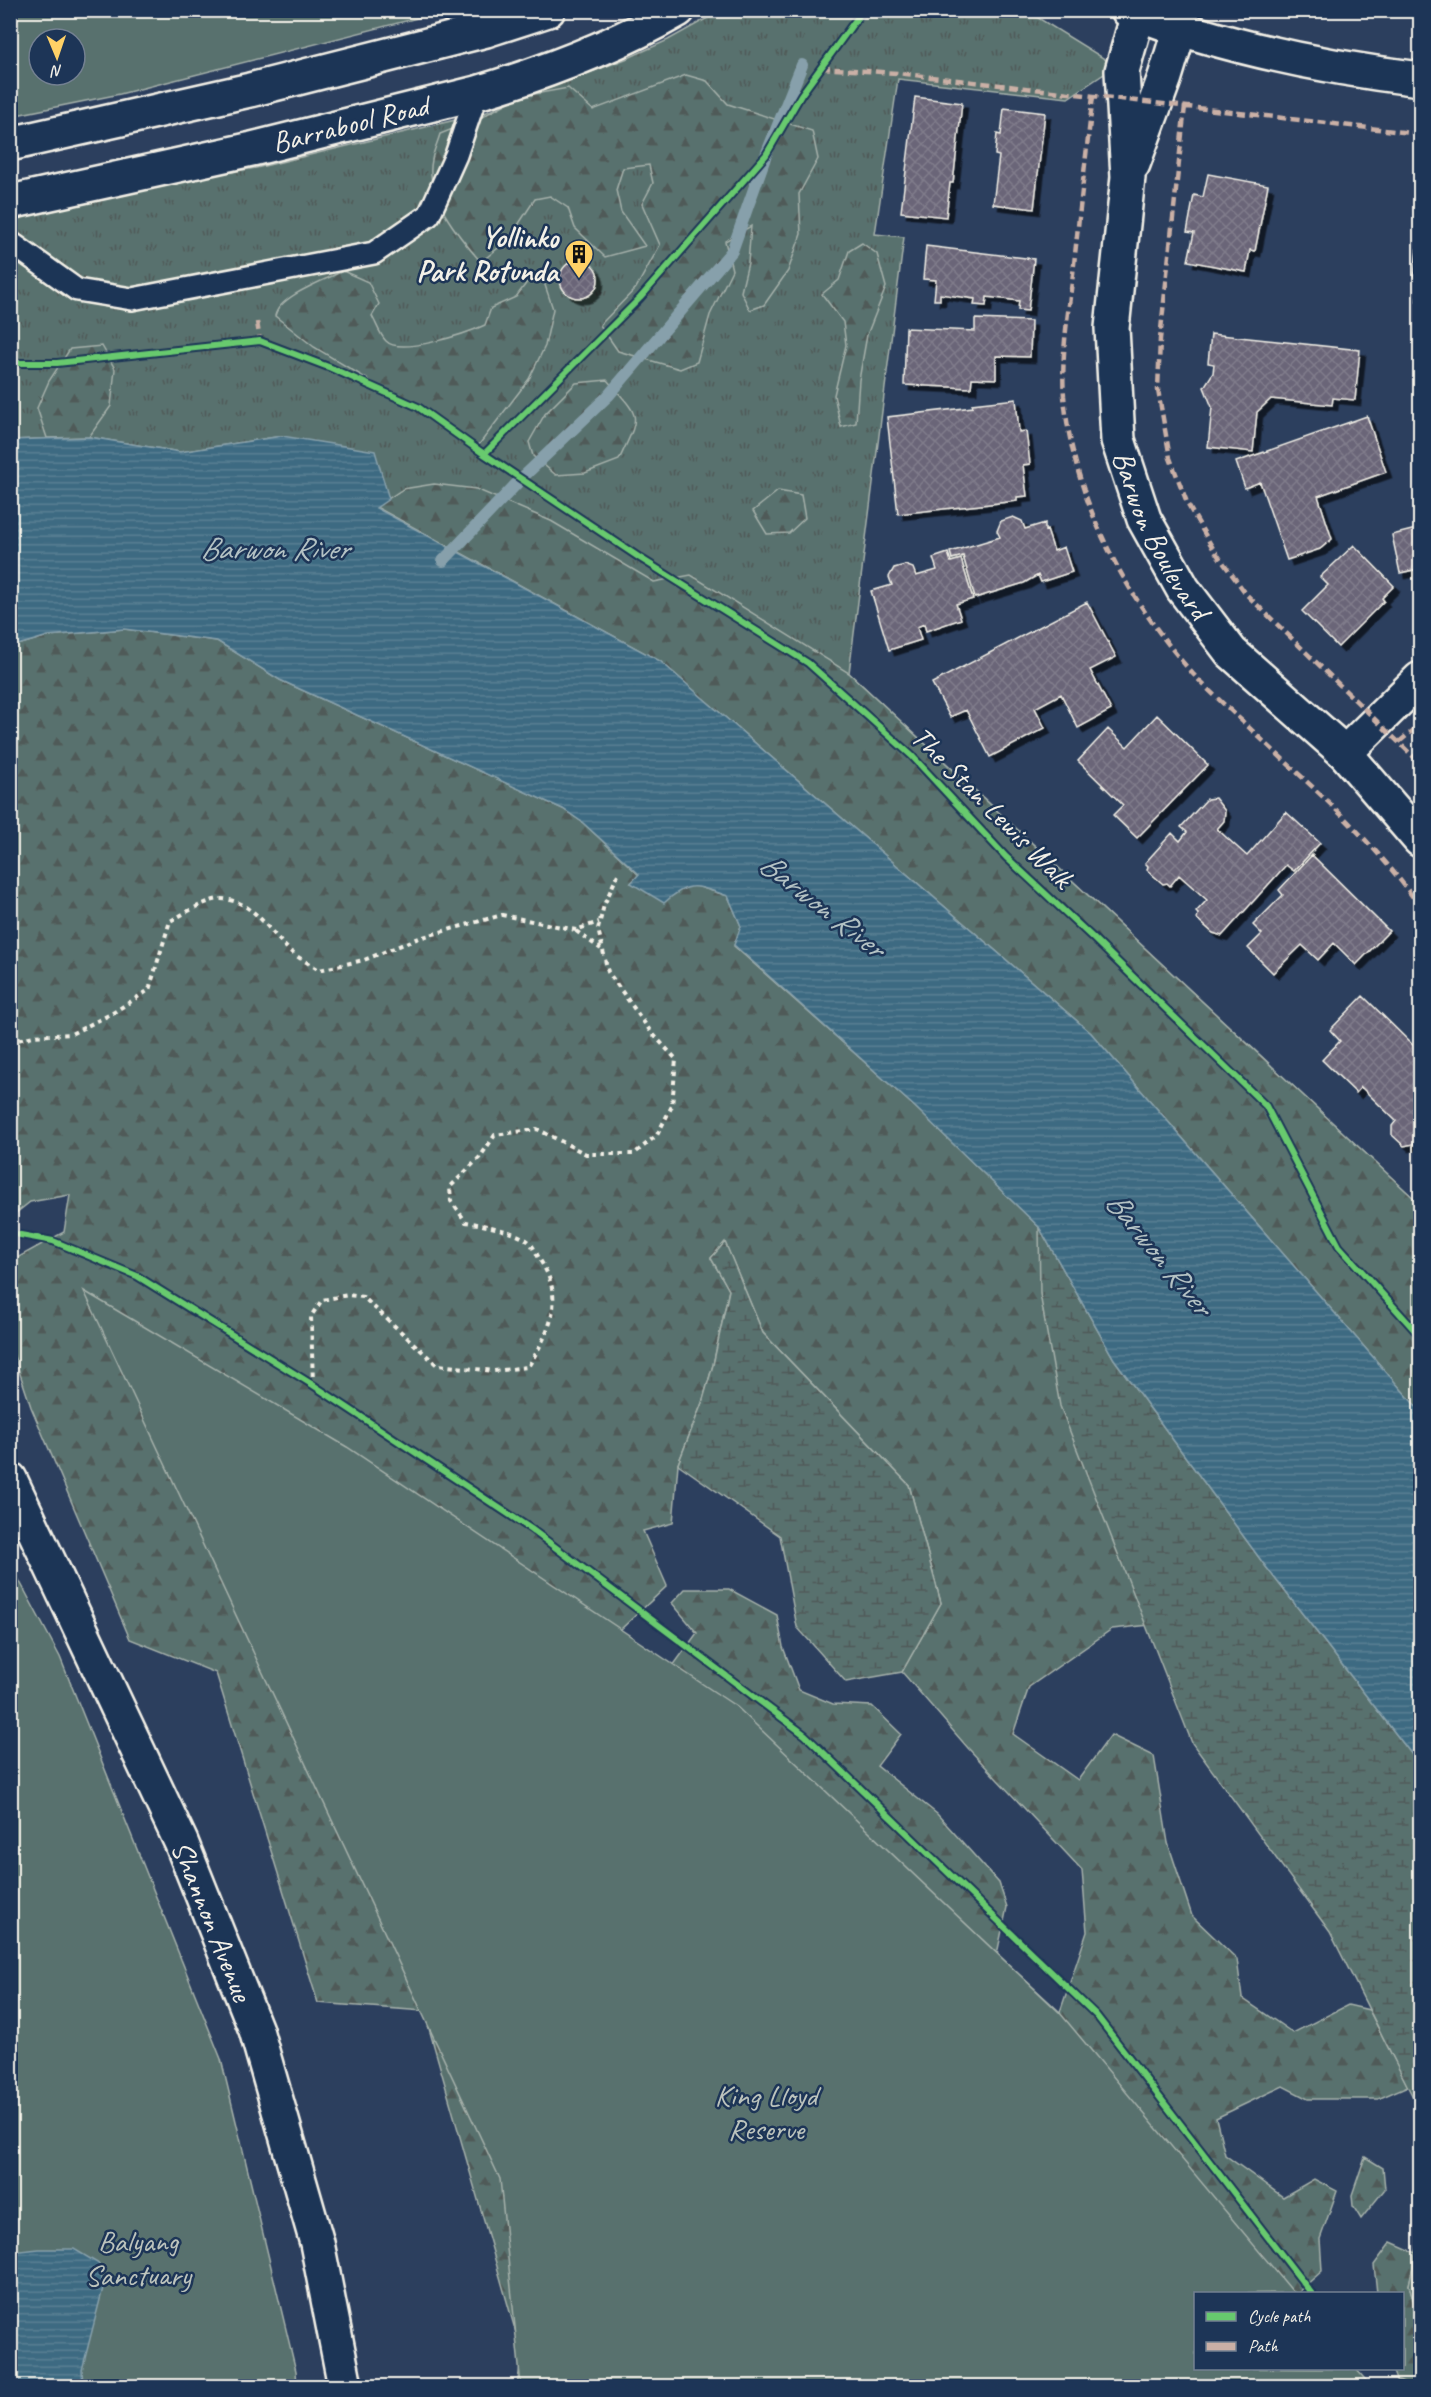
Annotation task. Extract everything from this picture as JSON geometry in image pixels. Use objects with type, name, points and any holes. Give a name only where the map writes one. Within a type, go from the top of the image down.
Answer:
[{"type":"main road","name":"Barrabool Road","points":[[10,144],[250,90],[486,30],[517,16],[548,10]]},
{"type":"main road","name":"Barrabool Road","points":[[10,202],[252,149],[505,85],[608,44],[678,10]]},
{"type":"main road","points":[[1133,12],[1251,48],[1420,79]]},
{"type":"main road","name":"Barwon Boulevard","points":[[1133,12],[1122,71],[1128,177],[1112,328],[1118,440],[1144,519],[1183,589],[1231,652],[1345,753],[1420,840]]},
{"type":"main road","name":"Barwon Boulevard","points":[[1128,177],[1165,77],[1180,28]]},
{"type":"main road","points":[[1345,753],[1420,679]]},
{"type":"main road","name":"Shannon Avenue","points":[[10,1479],[181,1842],[256,2030],[317,2243],[345,2386]]},
{"type":"lane","points":[[10,242],[77,290],[132,300],[374,253],[429,215],[456,155],[477,93]]},
{"type":"path","points":[[313,1385],[311,1316],[322,1300],[348,1295],[363,1297],[437,1365],[494,1371],[528,1367],[547,1334],[555,1298],[548,1273],[528,1240],[489,1226],[466,1222],[451,1202],[450,1187],[480,1157],[495,1135],[537,1129],[586,1154],[634,1154],[657,1135],[672,1106],[676,1059],[651,1032],[608,972],[598,929],[604,905],[618,874]]},
{"type":"path","points":[[10,1042],[33,1036],[71,1034],[111,1014],[149,990],[170,921],[197,907],[220,899],[240,904],[262,918],[289,950],[319,970],[364,960],[419,938],[502,915],[576,930],[602,950]]},
{"type":"path","points":[[576,930],[600,922]]},
{"type":"path","points":[[10,1228],[11,1233],[22,1235]]},
{"type":"path","points":[[303,1379],[323,1392]]},
{"type":"green space","points":[[11,10],[445,10],[445,11],[120,94],[11,116]]},
{"type":"green space","points":[[720,11],[1027,11],[1116,66],[1068,98],[898,79],[875,234],[904,237],[849,673],[1420,1204],[1420,1411],[1091,1033],[660,661],[376,507],[282,436],[180,452],[89,437],[11,440],[11,206],[256,168],[484,113],[628,58],[668,40]]},
{"type":"green space","points":[[686,75],[707,81],[728,104],[812,131],[818,159],[799,194],[801,234],[788,271],[764,305],[750,310],[741,292],[748,263],[751,226],[725,241],[732,270],[710,315],[697,362],[680,369],[618,351],[600,325],[636,288],[660,245],[642,204],[653,183],[649,165],[623,168],[616,190],[621,212],[645,246],[605,257],[575,228],[568,208],[550,196],[535,199],[509,239],[481,262],[445,215],[433,187],[431,173],[440,134],[480,118],[518,97],[568,88],[593,110]]},
{"type":"green space","points":[[862,243],[877,254],[886,287],[867,335],[859,380],[856,423],[841,427],[834,395],[846,345],[843,322],[822,294],[839,280],[849,251]]},
{"type":"green space","points":[[343,271],[368,282],[379,304],[372,316],[382,336],[394,345],[405,346],[434,342],[485,325],[491,308],[516,297],[531,277],[544,282],[553,309],[545,346],[529,379],[478,446],[314,347],[275,316],[278,309],[294,295]]},
{"type":"green space","points":[[102,346],[115,369],[111,406],[89,437],[47,438],[37,408],[49,381],[70,349]]},
{"type":"green space","points":[[607,380],[627,403],[634,417],[631,433],[619,460],[585,473],[556,475],[533,456],[529,442],[545,414],[576,383]]},
{"type":"green space","points":[[434,484],[476,489],[551,521],[654,582],[691,575],[849,673],[1420,1204],[1420,1411],[1091,1033],[660,661],[376,507],[403,489]]},
{"type":"green space","points":[[778,491],[801,495],[805,518],[789,533],[767,534],[753,511]]},
{"type":"green space","points":[[124,629],[217,641],[280,680],[563,809],[582,822],[639,875],[631,883],[678,890],[693,885],[728,896],[741,926],[734,946],[915,1107],[1039,1227],[1188,1621],[1112,1629],[1029,1687],[1013,1734],[1078,1780],[1111,1735],[1154,1756],[1168,1843],[1192,1916],[1237,1959],[1242,1998],[1293,2033],[1348,2005],[1369,2010],[1408,2086],[1378,2099],[1308,2099],[1283,2086],[1216,2118],[1225,2155],[1283,2197],[1314,2179],[1337,2191],[1320,2239],[1322,2271],[1298,2292],[1226,2292],[1268,2263],[746,2386],[517,2386],[522,2354],[424,2011],[318,2003],[216,1673],[130,1639],[31,1407],[11,1347],[11,1264],[15,1259],[64,1232],[70,1195],[30,1202],[11,1217],[11,647],[48,636]],"holes":[[[725,1243],[763,1333],[909,1485],[941,1603],[902,1672],[968,1748],[1082,1870],[1087,1932],[1060,2012],[997,1954],[1007,1907],[999,1883],[937,1814],[877,1766],[901,1734],[872,1706],[833,1704],[799,1690],[783,1647],[777,1615],[729,1589],[685,1589],[672,1603],[697,1633],[673,1666],[620,1630],[667,1586],[643,1531],[673,1523],[678,1464],[702,1403],[713,1365],[729,1290],[711,1258]]]},
{"type":"green space","points":[[1039,1227],[1114,1359],[1263,1563],[1420,1765],[1420,2111],[1330,1932],[1192,1743],[1060,1406],[1040,1294]]},
{"type":"green space","points":[[725,1242],[763,1333],[909,1485],[941,1603],[902,1672],[846,1682],[797,1627],[780,1536],[678,1464],[702,1403],[713,1365],[729,1290],[711,1258]]},
{"type":"green space","name":"King Lloyd Reserve","points":[[84,1291],[347,1447],[737,1707],[1060,2013],[1293,2292],[1194,2292],[1194,2370],[1357,2370],[1371,2386],[521,2386],[500,2179]]},
{"type":"green space","name":"Balyang Sanctuary","points":[[10,1563],[60,1657],[221,2059],[296,2371],[297,2386],[11,2386]]},
{"type":"green space","points":[[1365,2157],[1383,2168],[1385,2189],[1361,2219],[1353,2206],[1352,2195]]},
{"type":"green space","points":[[1420,2234],[1420,2322],[1409,2285]]},
{"type":"green space","points":[[1391,2242],[1416,2253],[1409,2285],[1420,2322],[1420,2386],[1410,2386],[1397,2380],[1393,2370],[1404,2370],[1404,2292],[1377,2292],[1374,2265]]},
{"type":"water","name":"Barwon River","points":[[282,436],[375,451],[389,499],[376,508],[660,661],[1091,1033],[1420,1411],[1420,1765],[1263,1563],[1114,1359],[1039,1227],[915,1107],[734,945],[741,926],[728,896],[694,887],[681,890],[664,903],[631,883],[639,874],[582,822],[563,809],[280,680],[217,641],[124,629],[48,636],[11,647],[11,440],[89,437],[180,452]]},
{"type":"water","points":[[74,2249],[99,2264],[103,2288],[82,2370],[83,2386],[11,2386],[11,2252]]},
{"type":"building","points":[[915,97],[962,103],[953,183],[950,183],[946,217],[901,212]]},
{"type":"building","points":[[1004,108],[1045,113],[1034,209],[993,204],[999,156],[995,155],[997,134],[1001,135]]},
{"type":"building","points":[[1208,174],[1268,185],[1255,251],[1250,250],[1246,272],[1188,261],[1194,233],[1187,232],[1194,195],[1203,197]]},
{"type":"building","points":[[926,246],[1034,259],[1028,311],[1018,310],[1019,301],[987,297],[986,306],[974,305],[975,299],[940,294],[940,300],[934,300],[936,280],[923,279]]},
{"type":"building","points":[[1417,249],[1420,249],[1420,276],[1414,276]]},
{"type":"building","name":"Yollinko Park Rotunda","points":[[579,260],[592,266],[598,279],[592,292],[579,298],[566,292],[560,279],[566,266]]},
{"type":"building","points":[[1420,276],[1420,301],[1417,301]]},
{"type":"building","points":[[975,319],[1031,321],[1030,357],[996,356],[996,379],[972,378],[971,388],[904,385],[906,328],[975,331]]},
{"type":"building","points":[[1211,334],[1360,350],[1355,400],[1333,398],[1332,405],[1271,399],[1257,412],[1253,452],[1208,447],[1212,407],[1204,387],[1213,373],[1214,364],[1208,363]]},
{"type":"building","points":[[1016,399],[1019,432],[1026,431],[1030,464],[1023,465],[1027,496],[1017,497],[1017,501],[898,514],[887,417],[973,407],[972,404]]},
{"type":"building","points":[[1367,416],[1386,472],[1318,496],[1332,539],[1320,549],[1287,560],[1260,482],[1245,488],[1236,462]]},
{"type":"building","points":[[1013,517],[1022,521],[1025,529],[1045,523],[1045,531],[1047,530],[1054,551],[1064,547],[1072,572],[1041,582],[1038,575],[1024,583],[975,598],[963,556],[952,559],[950,552],[1000,537],[997,531],[1001,521]]},
{"type":"building","points":[[1420,528],[1420,580],[1418,569],[1400,573],[1392,535]]},
{"type":"building","points":[[1354,545],[1394,586],[1382,598],[1384,601],[1338,647],[1302,611],[1328,585],[1320,577]]},
{"type":"building","points":[[948,553],[951,562],[961,559],[973,599],[956,604],[961,619],[926,631],[924,624],[917,627],[921,640],[889,650],[871,591],[892,585],[889,577],[894,568],[905,565],[913,568],[916,576],[937,570],[933,558]]},
{"type":"building","points":[[1087,602],[1116,657],[1090,670],[1111,710],[1078,728],[1061,694],[1035,708],[1045,728],[990,757],[966,710],[950,717],[932,683]]},
{"type":"building","points":[[1157,715],[1208,765],[1137,838],[1113,815],[1123,805],[1078,761],[1108,729],[1127,747]]},
{"type":"building","points":[[1215,798],[1225,811],[1224,821],[1217,829],[1247,856],[1286,812],[1320,843],[1294,871],[1286,865],[1222,936],[1213,933],[1197,919],[1196,912],[1207,900],[1179,875],[1170,886],[1167,883],[1163,884],[1147,870],[1148,866],[1145,863],[1172,833],[1180,841],[1187,832],[1181,827],[1207,799]]},
{"type":"building","points":[[1312,855],[1389,931],[1356,965],[1334,943],[1318,960],[1302,945],[1273,973],[1248,948],[1262,934],[1253,925],[1283,895],[1279,890]]},
{"type":"building","points":[[1363,996],[1420,1052],[1420,1137],[1413,1144],[1404,1146],[1392,1135],[1392,1126],[1396,1121],[1361,1087],[1356,1093],[1322,1060],[1340,1041],[1330,1030]]},
{"type":"waterway","points":[[443,561],[522,478],[608,396],[732,251],[766,155],[802,65]]},
{"type":"marked path","points":[[821,68],[897,73],[1420,134]]},
{"type":"marked path","points":[[1093,96],[1063,365],[1069,435],[1078,472],[1091,509],[1106,545],[1125,580],[1145,613],[1168,644],[1205,686],[1358,832],[1401,881],[1420,907]]},
{"type":"marked path","points":[[1185,106],[1160,339],[1158,390],[1170,458],[1188,505],[1214,550],[1247,595],[1420,763]]},
{"type":"marked path","points":[[257,322],[260,341]]},
{"type":"marked path","points":[[1399,742],[1420,725]]},
{"type":"cycle path","points":[[484,454],[640,298],[766,155],[801,95],[863,10]]},
{"type":"cycle path","name":"The Stan Lewis Walk","points":[[10,363],[57,363],[260,341],[331,368],[418,407],[640,558],[808,663],[912,756],[1006,857],[1266,1106],[1339,1246],[1420,1336]]},
{"type":"cycle path","points":[[10,1233],[53,1241],[137,1276],[313,1385],[531,1529],[805,1735],[1096,2015],[1310,2292]]},
{"type":"place","name":"Yollinko Park Rotunda","points":[[579,280]]}]
